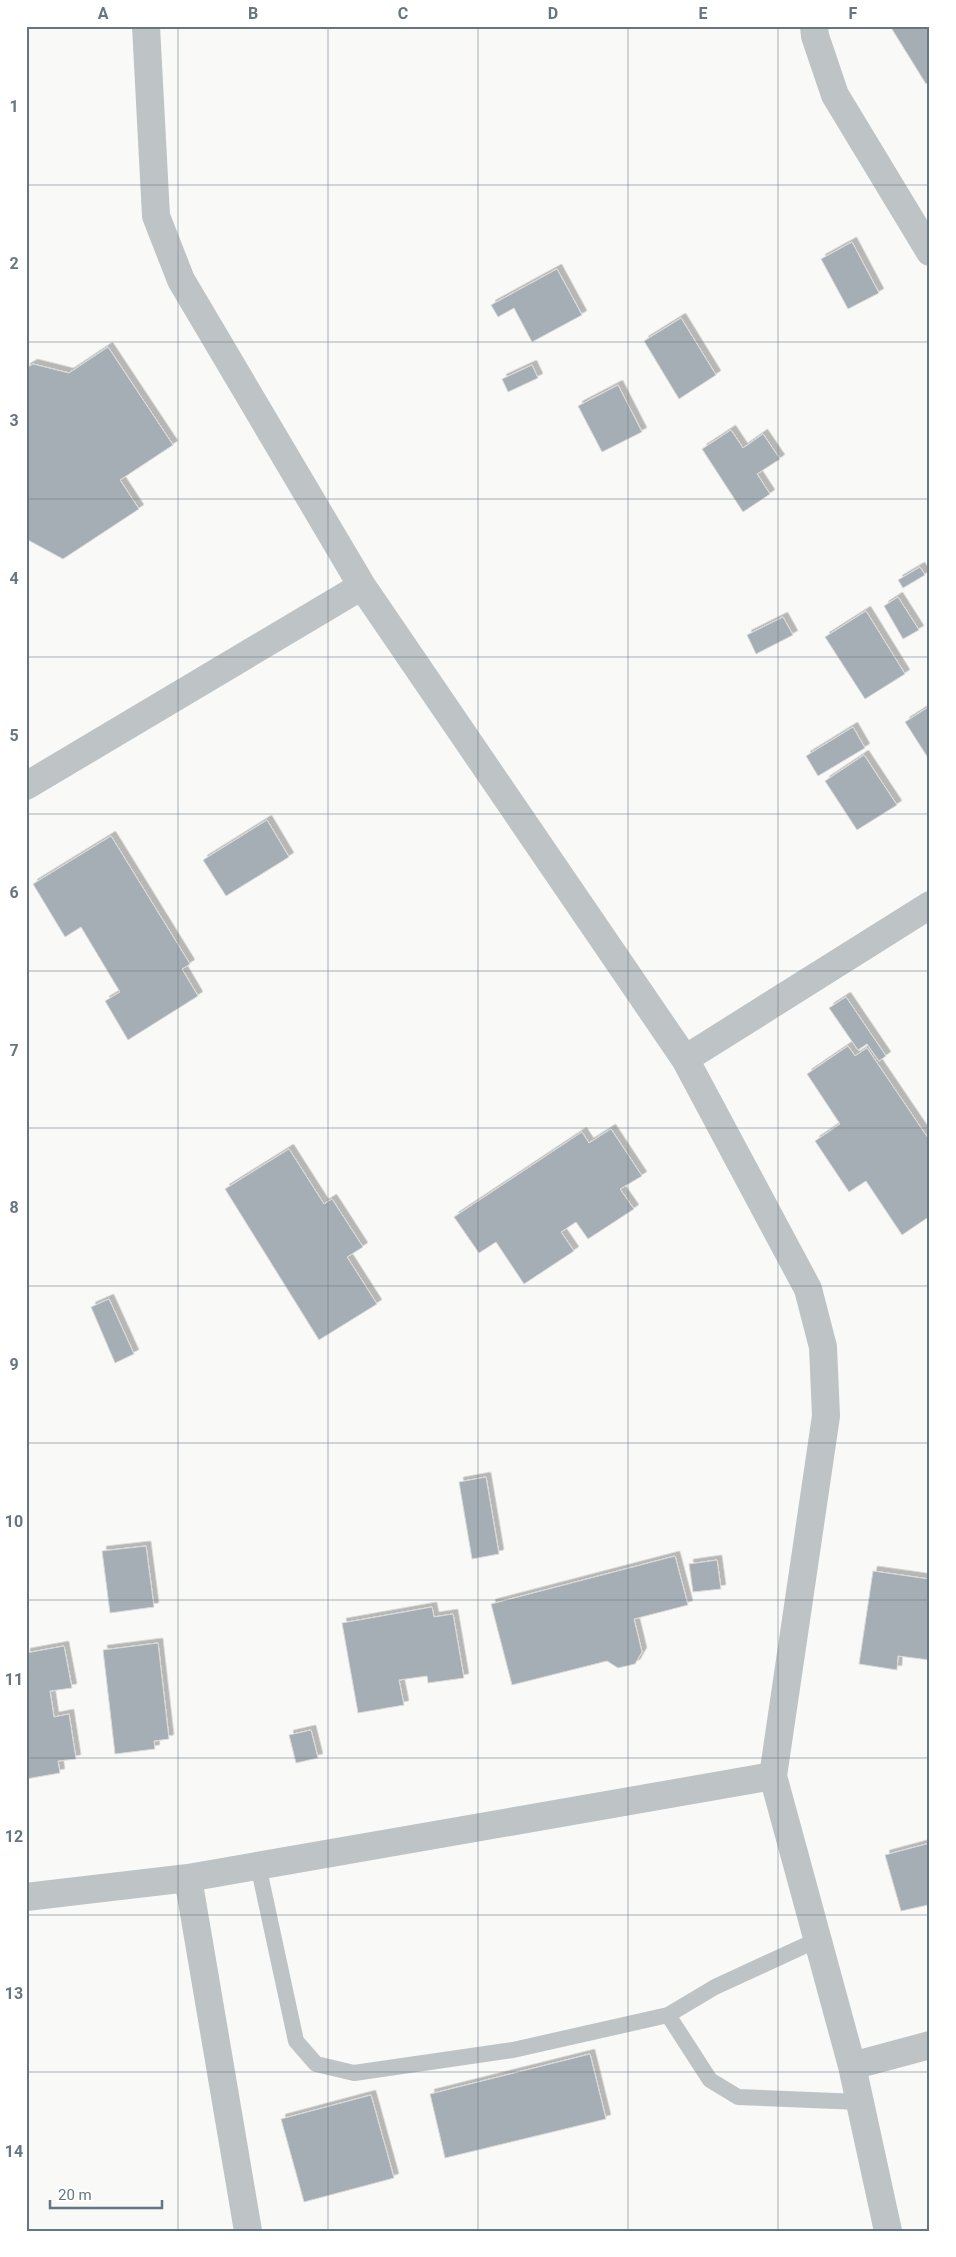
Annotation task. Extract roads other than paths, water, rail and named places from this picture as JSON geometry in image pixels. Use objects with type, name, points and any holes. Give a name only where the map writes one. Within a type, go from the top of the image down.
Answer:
[{"type":"street","points":[[146,26],[156,216],[181,280],[362,586],[685,1059],[808,1289],[824,1347],[826,1416],[773,1776],[852,2066],[888,2231]]},
{"type":"street","points":[[814,26],[815,36],[835,95],[930,252]]},
{"type":"street","points":[[26,786],[362,586]]},
{"type":"street","points":[[685,1059],[930,904]]},
{"type":"street","points":[[26,1897],[188,1878],[773,1776]]},
{"type":"street","points":[[188,1878],[248,2231]]},
{"type":"street","points":[[852,2066],[930,2045]]},
{"type":"lane","points":[[258,1865],[296,2041],[316,2064],[354,2073],[513,2050],[668,2015],[715,1987],[818,1940]]},
{"type":"lane","points":[[668,2015],[710,2080],[738,2097],[860,2102]]}]
